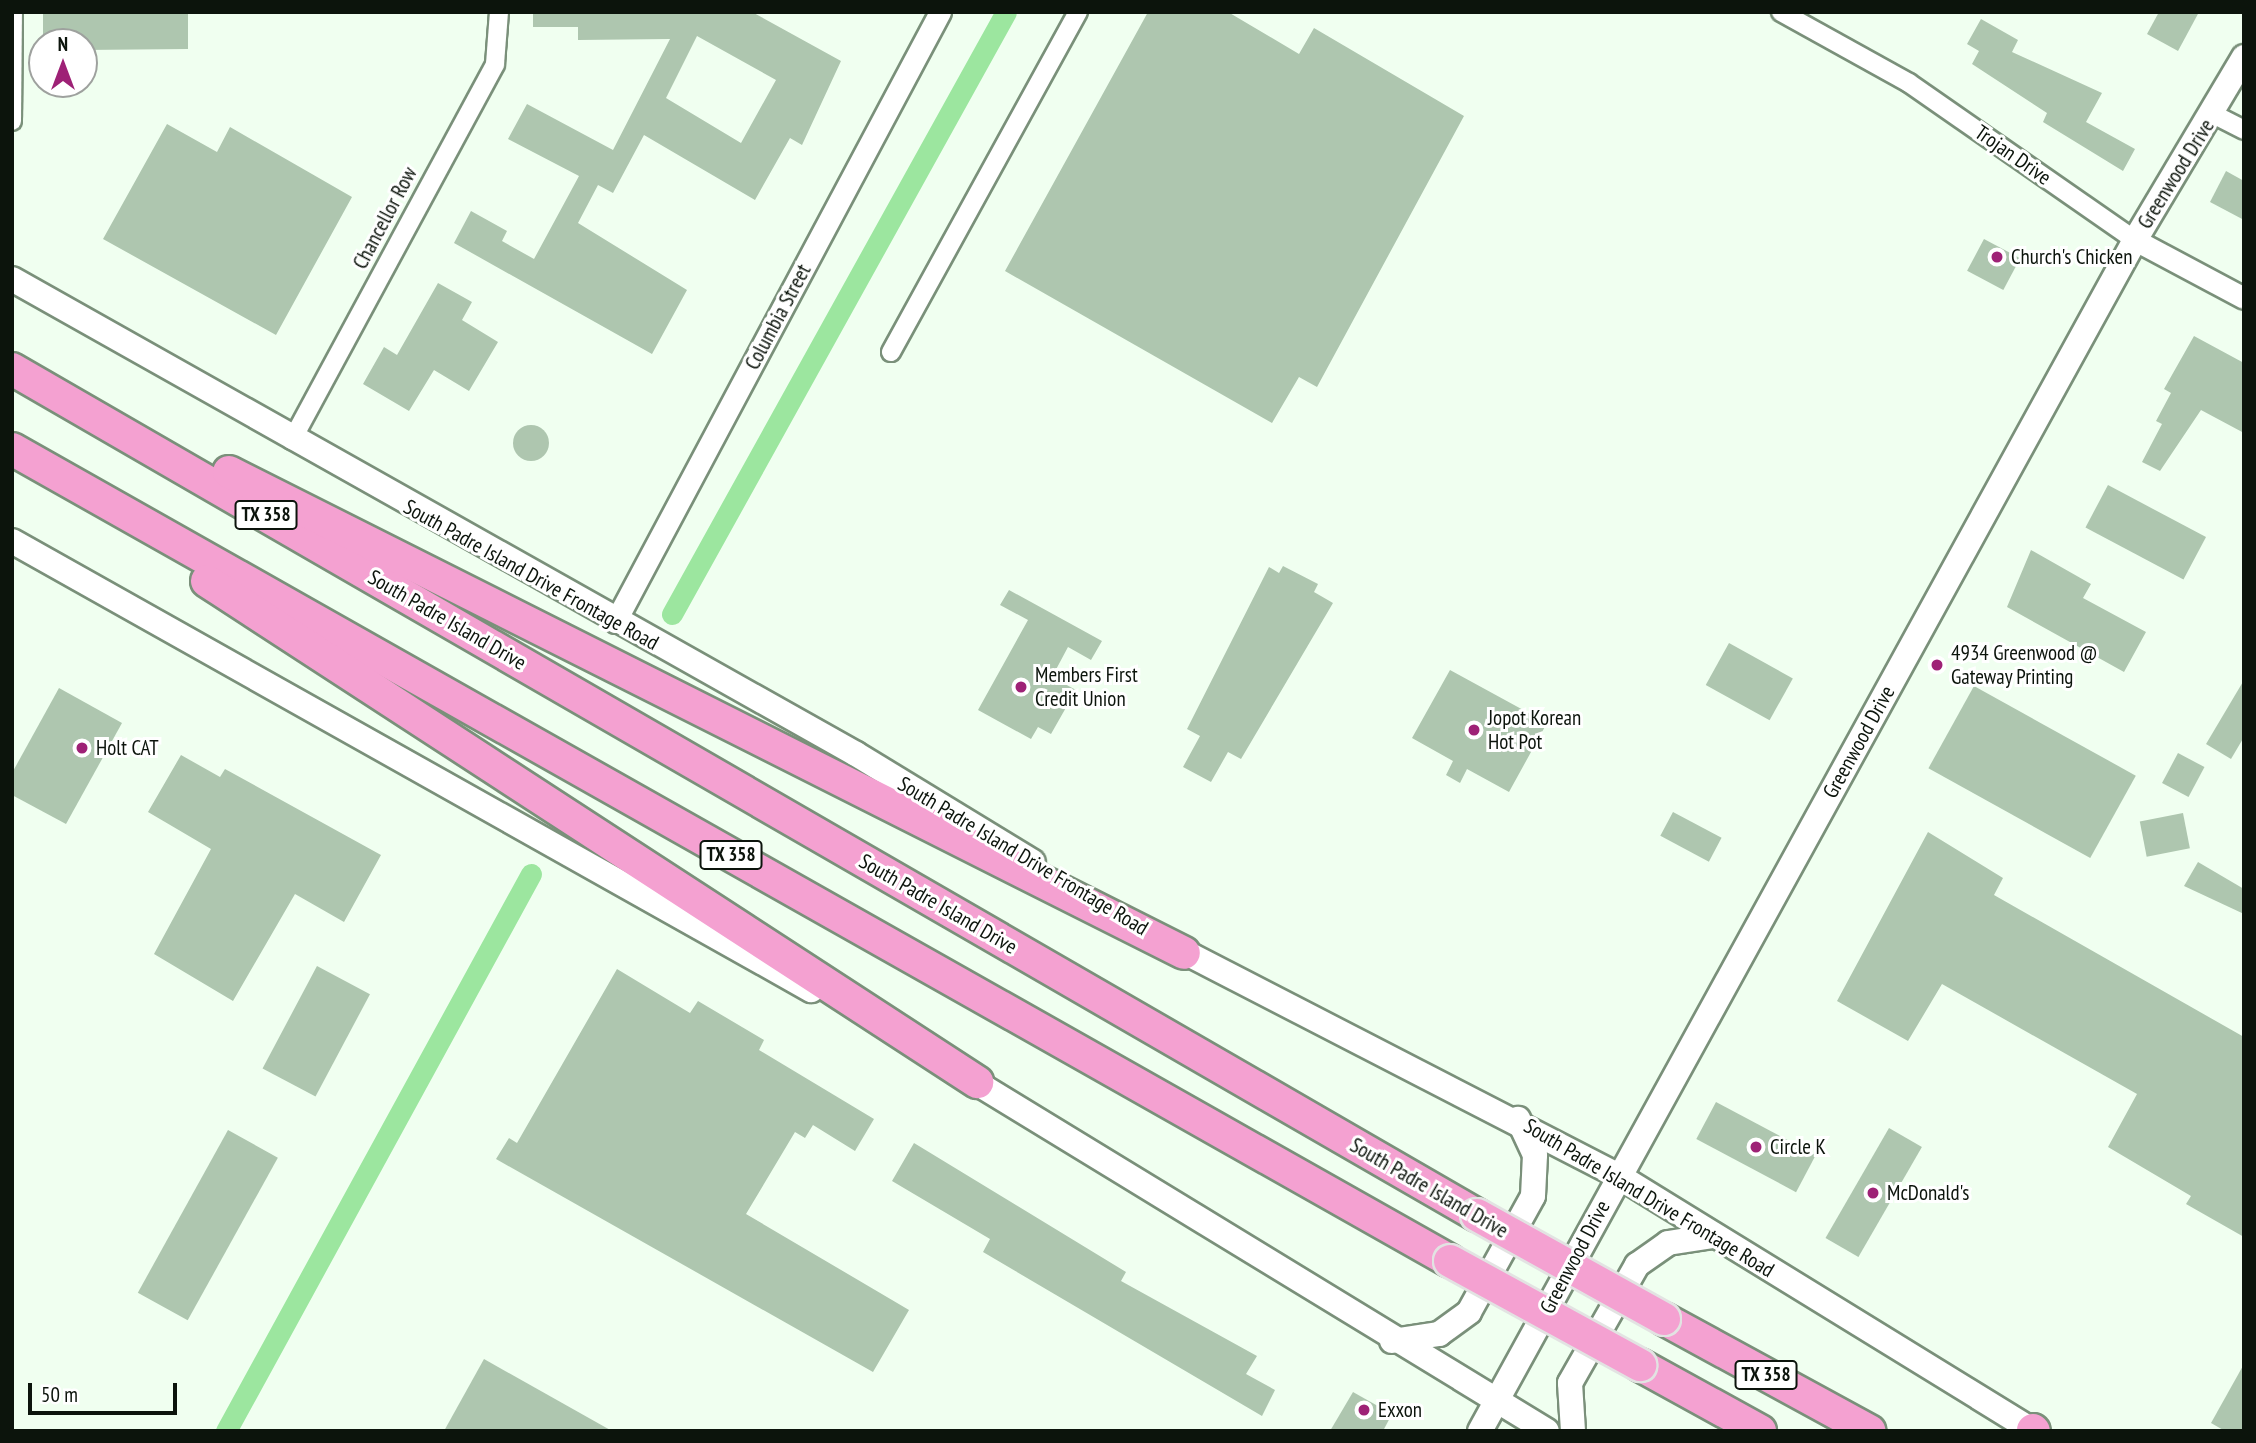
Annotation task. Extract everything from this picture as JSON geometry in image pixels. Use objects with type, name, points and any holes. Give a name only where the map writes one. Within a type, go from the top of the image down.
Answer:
[{"type":"highway","points":[[12,362],[1184,953]]},
{"type":"highway","name":"South Padre Island Drive","points":[[12,369],[1477,1215],[1869,1431]]},
{"type":"highway","name":"TX 358","points":[[12,449],[1450,1261],[1760,1431]]},
{"type":"highway","points":[[12,455],[977,1082]]},
{"type":"main road","name":"Greenwood Drive","points":[[1480,1431],[2136,240],[2213,114],[2244,57]]},
{"type":"main road","name":"South Padre Island Drive Frontage Road","points":[[12,279],[615,622],[856,754],[1184,953],[1518,1119],[1619,1176],[2033,1431]]},
{"type":"main road","points":[[12,541],[977,1082],[1392,1341],[1496,1404],[1547,1431]]},
{"type":"main road","points":[[1392,1341],[1439,1334],[1469,1312],[1534,1196],[1535,1155],[1518,1119]]},
{"type":"main road","points":[[1573,1431],[1570,1383],[1637,1265],[1668,1242],[1713,1236]]},
{"type":"street","points":[[12,121],[13,12]]},
{"type":"street","name":"Chancellor Row","points":[[292,440],[495,64],[499,12]]},
{"type":"street","name":"Columbia Street","points":[[615,622],[940,12]]},
{"type":"street","points":[[891,352],[1078,12]]},
{"type":"street","name":"Trojan Drive","points":[[1781,12],[1909,83],[2136,240],[2244,298]]},
{"type":"street","points":[[2213,114],[2244,130]]},
{"type":"building","points":[[43,12],[188,12],[188,49],[98,50],[98,28],[43,28]]},
{"type":"building","points":[[533,12],[752,12],[841,61],[802,145],[790,138],[755,200],[644,135],[613,193],[598,185],[578,223],[687,290],[652,354],[454,243],[471,211],[507,231],[502,241],[534,259],[579,176],[508,139],[527,104],[613,150],[670,39],[578,40],[578,27],[533,27]],"holes":[[[697,36],[776,80],[741,143],[666,98]]]},
{"type":"building","points":[[1148,12],[1228,12],[1299,54],[1314,28],[1464,116],[1317,387],[1299,377],[1272,423],[1005,271]]},
{"type":"building","points":[[2159,12],[2199,12],[2178,51],[2147,34]]},
{"type":"building","points":[[1981,19],[2018,40],[2012,52],[2102,93],[2086,122],[2135,149],[2123,171],[2043,122],[2047,113],[1972,64],[1979,51],[1967,44]]},
{"type":"building","points":[[167,124],[217,152],[230,127],[352,197],[276,335],[103,239]]},
{"type":"building","points":[[2226,171],[2244,181],[2244,220],[2210,202]]},
{"type":"building","points":[[1984,239],[2020,258],[2003,290],[1967,271]]},
{"type":"building","points":[[438,283],[472,302],[462,320],[498,342],[469,391],[434,370],[409,411],[363,384],[384,347],[397,355]]},
{"type":"building","points":[[2194,336],[2244,363],[2244,433],[2201,410],[2160,471],[2142,462],[2162,424],[2156,421],[2171,393],[2164,389]]},
{"type":"building","points":[[531,425],[543,431],[549,443],[543,455],[531,461],[519,455],[513,443],[519,431]]},
{"type":"building","points":[[2108,485],[2206,537],[2183,579],[2085,527]]},
{"type":"building","points":[[2031,550],[2091,584],[2083,598],[2146,632],[2124,672],[2007,607]]},
{"type":"building","points":[[1283,566],[1318,584],[1314,592],[1333,603],[1241,759],[1228,752],[1211,782],[1183,767],[1200,736],[1187,729],[1269,567],[1279,573]]},
{"type":"building","points":[[1009,590],[1102,641],[1091,660],[1068,647],[1052,677],[1076,690],[1051,734],[1038,727],[1031,739],[978,710],[1028,620],[1000,605]]},
{"type":"building","points":[[1729,643],[1793,678],[1770,720],[1706,685]]},
{"type":"building","points":[[1450,670],[1547,723],[1509,792],[1467,769],[1460,783],[1446,775],[1453,761],[1412,738]]},
{"type":"building","points":[[2244,680],[2244,737],[2231,759],[2206,744]]},
{"type":"building","points":[[1974,686],[2136,776],[2090,858],[1928,768]]},
{"type":"building","points":[[59,688],[122,723],[66,824],[12,795],[12,773]]},
{"type":"building","points":[[2178,753],[2204,767],[2189,797],[2162,783]]},
{"type":"building","points":[[181,755],[220,777],[225,769],[381,855],[344,922],[295,894],[233,1001],[154,954],[211,849],[148,812]]},
{"type":"building","points":[[1673,812],[1722,838],[1709,862],[1660,836]]},
{"type":"building","points":[[2183,813],[2190,848],[2147,857],[2140,821]]},
{"type":"building","points":[[1928,832],[2003,878],[1994,895],[2244,1037],[2244,1237],[2186,1204],[2191,1196],[2108,1147],[2137,1094],[1942,984],[1908,1041],[1837,1001]]},
{"type":"building","points":[[2198,862],[2244,889],[2244,914],[2184,886]]},
{"type":"building","points":[[317,966],[370,994],[316,1097],[263,1068]]},
{"type":"building","points":[[617,969],[690,1013],[698,1001],[764,1040],[759,1050],[874,1119],[855,1151],[813,1125],[805,1138],[795,1132],[746,1214],[909,1310],[873,1372],[496,1159],[509,1138],[517,1143]]},
{"type":"building","name":"Circle K","points":[[1716,1102],[1816,1155],[1796,1192],[1696,1139]]},
{"type":"building","name":"McDonald's","points":[[1889,1128],[1922,1147],[1858,1257],[1826,1238]]},
{"type":"building","points":[[228,1130],[278,1158],[188,1320],[138,1293]]},
{"type":"building","points":[[914,1143],[1126,1272],[1121,1281],[1257,1356],[1246,1374],[1275,1390],[1262,1416],[983,1252],[990,1239],[892,1181]]},
{"type":"building","points":[[484,1359],[612,1431],[444,1431]]},
{"type":"building","points":[[2244,1364],[2244,1431],[2225,1431],[2211,1423]]},
{"type":"building","name":"Exxon","points":[[1353,1392],[1392,1414],[1383,1431],[1330,1431]]},
{"type":"waterway","points":[[672,614],[1006,12]]},
{"type":"waterway","points":[[226,1431],[531,874]]},
{"type":"place","name":"Church's Chicken","points":[[1997,257]]},
{"type":"place","name":"4934 Greenwood @ Gateway Printing","points":[[1937,665]]},
{"type":"place","name":"Members First Credit Union","points":[[1021,687]]},
{"type":"place","name":"Jopot Korean Hot Pot","points":[[1474,730]]},
{"type":"place","name":"Holt CAT","points":[[82,748]]},
{"type":"place","name":"Circle K","points":[[1756,1147]]},
{"type":"place","name":"McDonald's","points":[[1873,1193]]},
{"type":"place","name":"Exxon","points":[[1364,1410]]}]
